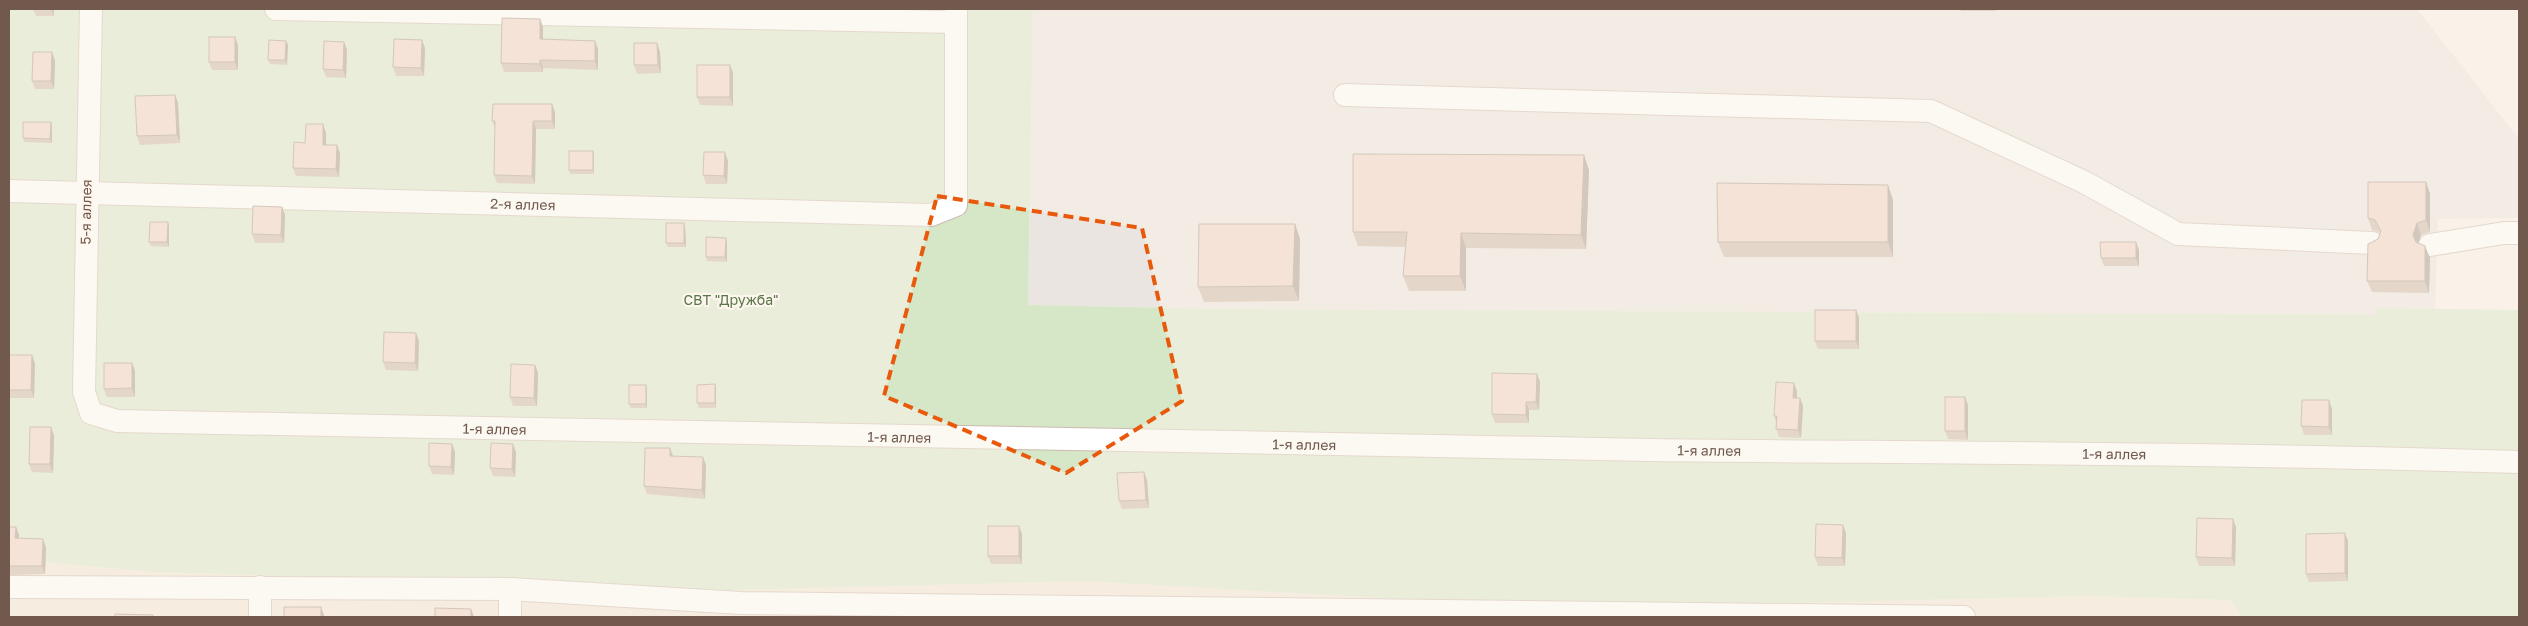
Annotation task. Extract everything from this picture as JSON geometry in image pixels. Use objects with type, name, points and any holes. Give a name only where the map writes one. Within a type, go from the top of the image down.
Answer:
[{"type":"street","name":"5-я аллея","points":[[91,9],[84,392],[91,413]]},
{"type":"street","points":[[276,9],[955,16]]},
{"type":"street","name":"2-я аллея","points":[[9,191],[931,215],[956,205],[955,16]]},
{"type":"street","points":[[1345,95],[1931,111],[2084,182],[2178,234],[2372,243]]},
{"type":"street","points":[[2430,245],[2504,233],[2519,233]]},
{"type":"street","name":"1-я аллея","points":[[91,413],[117,422],[904,438],[1631,449],[2333,456],[2519,462]]},
{"type":"street","points":[[260,587],[260,617]]},
{"type":"street","points":[[9,588],[260,587],[510,589],[741,610],[1964,617]]},
{"type":"street","points":[[510,589],[510,617]]},
{"type":"highlighted area","points":[[937,196],[1142,228],[1182,401],[1066,473],[884,396]]},
{"type":"shaded area","points":[[1033,9],[2417,9],[2519,139],[2519,218],[2438,219],[2435,309],[2377,308],[2375,315],[1229,309],[1028,305]]},
{"type":"shaded area","points":[[9,559],[154,572],[730,590],[1085,581],[1436,601],[1741,604],[2091,596],[2231,600],[2242,617],[9,617]]},
{"type":"green space","name":"СВТ \"Дружба\"","points":[[9,9],[1033,9],[1028,305],[1229,309],[2374,315],[2377,308],[2519,310],[2519,617],[2242,617],[2231,600],[2091,596],[1741,604],[1436,601],[1085,581],[730,590],[154,572],[9,559]]},
{"type":"building","points":[[502,18],[540,19],[540,39],[595,41],[595,61],[540,60],[540,64],[501,63]]},
{"type":"building","points":[[209,37],[235,37],[235,62],[209,62]]},
{"type":"building","points":[[394,39],[422,40],[421,68],[393,67]]},
{"type":"building","points":[[269,40],[286,41],[285,60],[268,60]]},
{"type":"building","points":[[324,41],[344,42],[343,70],[323,69]]},
{"type":"building","points":[[634,43],[657,43],[658,65],[634,65]]},
{"type":"building","points":[[33,52],[52,52],[51,81],[32,81]]},
{"type":"building","points":[[697,65],[730,65],[730,97],[697,97]]},
{"type":"building","points":[[175,95],[177,135],[137,136],[135,96]]},
{"type":"building","points":[[493,104],[552,104],[552,121],[533,121],[532,176],[494,175],[495,121],[492,121]]},
{"type":"building","points":[[23,122],[51,122],[50,139],[23,138]]},
{"type":"building","points":[[306,124],[323,124],[323,145],[337,145],[336,169],[293,168],[294,142],[305,143]]},
{"type":"building","points":[[569,151],[593,151],[593,170],[569,170]]},
{"type":"building","points":[[704,152],[725,152],[724,176],[703,175]]},
{"type":"building","points":[[1353,154],[1584,155],[1581,235],[1461,233],[1460,276],[1403,276],[1407,232],[1353,232]]},
{"type":"building","points":[[2368,182],[2426,182],[2426,220],[2417,223],[2413,235],[2416,242],[2425,246],[2425,281],[2367,281],[2368,244],[2378,239],[2381,231],[2375,220],[2368,218]]},
{"type":"building","points":[[1717,183],[1888,185],[1888,242],[1718,242]]},
{"type":"building","points":[[253,206],[282,207],[281,235],[252,234]]},
{"type":"building","points":[[150,222],[168,222],[167,242],[149,242]]},
{"type":"building","points":[[666,223],[684,223],[684,243],[666,243]]},
{"type":"building","points":[[1199,224],[1295,224],[1293,286],[1198,287]]},
{"type":"building","points":[[706,237],[726,238],[725,257],[706,257]]},
{"type":"building","points":[[2100,242],[2136,242],[2136,258],[2101,258]]},
{"type":"building","points":[[1815,310],[1856,310],[1856,341],[1815,341]]},
{"type":"building","points":[[384,332],[416,333],[415,363],[383,362]]},
{"type":"building","points":[[9,355],[32,355],[31,390],[9,390]]},
{"type":"building","points":[[104,363],[132,363],[132,388],[104,389]]},
{"type":"building","points":[[511,364],[535,365],[534,398],[510,397]]},
{"type":"building","points":[[1492,373],[1537,374],[1536,402],[1526,402],[1526,415],[1492,414]]},
{"type":"building","points":[[1776,382],[1794,383],[1793,398],[1800,398],[1798,430],[1776,429],[1777,416],[1774,416]]},
{"type":"building","points":[[715,384],[715,403],[697,403],[697,385]]},
{"type":"building","points":[[629,385],[646,385],[646,404],[629,404]]},
{"type":"building","points":[[1945,397],[1965,397],[1965,431],[1945,431]]},
{"type":"building","points":[[2302,400],[2329,400],[2329,427],[2301,426]]},
{"type":"building","points":[[30,427],[51,427],[50,464],[29,464]]},
{"type":"building","points":[[429,443],[452,444],[451,467],[429,466]]},
{"type":"building","points":[[491,443],[513,444],[512,469],[490,468]]},
{"type":"building","points":[[645,448],[670,448],[670,456],[703,457],[702,490],[644,486]]},
{"type":"building","points":[[1144,472],[1146,500],[1119,501],[1117,473]]},
{"type":"building","points":[[2197,518],[2233,519],[2232,558],[2196,557]]},
{"type":"building","points":[[1816,524],[1843,525],[1842,558],[1815,557]]},
{"type":"building","points":[[988,526],[1019,526],[1019,556],[988,556]]},
{"type":"building","points":[[9,527],[16,527],[15,538],[43,539],[42,566],[9,566]]},
{"type":"building","points":[[2345,533],[2345,573],[2306,574],[2306,534]]},
{"type":"building","points":[[284,607],[321,607],[321,617],[284,617]]},
{"type":"building","points":[[435,608],[471,609],[471,617],[435,617]]},
{"type":"building","points":[[115,614],[153,615],[153,617],[115,617]]}]
